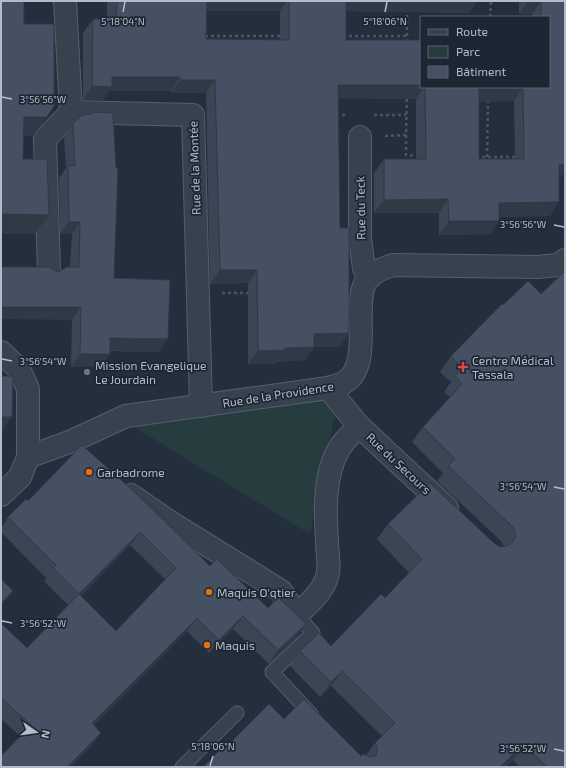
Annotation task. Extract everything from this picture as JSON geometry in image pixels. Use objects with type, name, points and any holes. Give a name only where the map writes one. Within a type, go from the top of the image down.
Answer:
[{"type":"street","points":[[49,272],[45,139],[71,112],[65,1]]},
{"type":"street","name":"Rue de la Montée","points":[[71,112],[193,115],[201,406]]},
{"type":"street","name":"Rue du Teck","points":[[360,137],[360,238],[364,269],[371,276]]},
{"type":"street","points":[[371,276],[376,271],[393,265],[537,267],[558,265],[565,260]]},
{"type":"street","name":"Rue de la Providence","points":[[28,457],[72,441],[126,416],[328,388],[346,382],[355,371],[360,358],[362,296],[366,281],[371,276]]},
{"type":"street","points":[[1,352],[19,369],[28,389],[28,457],[20,477],[1,495]]},
{"type":"street","name":"Rue du Secours","points":[[328,388],[359,426],[463,523]]},
{"type":"street","points":[[117,482],[134,498],[170,522],[281,591],[297,615],[318,594],[326,579],[329,562],[327,540],[328,496],[331,468],[340,448],[359,426]]},
{"type":"street","points":[[72,441],[89,456]]},
{"type":"lane","points":[[297,615],[313,632],[272,672],[321,724]]},
{"type":"lane","points":[[182,767],[237,713]]},
{"type":"path","points":[[490,16],[491,1]]},
{"type":"path","points":[[407,8],[407,44]]},
{"type":"path","points":[[203,36],[289,36]]},
{"type":"path","points":[[336,36],[407,36]]},
{"type":"path","points":[[407,92],[406,155],[420,156]]},
{"type":"path","points":[[487,157],[489,95]]},
{"type":"path","points":[[329,115],[352,115]]},
{"type":"path","points":[[368,115],[406,116]]},
{"type":"path","points":[[360,137],[406,135]]},
{"type":"path","points":[[472,156],[518,157]]},
{"type":"path","points":[[198,294],[253,293]]},
{"type":"green space","points":[[339,395],[310,534],[126,422]]},
{"type":"building","points":[[1,1],[24,1],[24,24],[54,24],[54,106],[47,117],[24,117],[23,159],[47,159],[49,215],[1,214]]},
{"type":"building","points":[[117,1],[207,1],[206,39],[289,40],[289,1],[346,1],[346,40],[420,40],[420,85],[338,85],[340,228],[349,228],[349,333],[314,334],[314,347],[258,351],[257,270],[220,270],[215,80],[180,80],[180,77],[112,77],[112,87],[92,86],[93,19],[116,19]]},
{"type":"building","points":[[541,1],[565,1],[565,165],[559,165],[559,202],[499,203],[499,221],[449,221],[448,199],[384,200],[384,159],[426,159],[425,88],[479,88],[479,159],[524,159],[523,88],[550,88],[550,16],[541,16]]},
{"type":"building","points":[[92,112],[113,113],[116,168],[118,168],[114,278],[170,280],[168,339],[110,338],[110,354],[80,354],[81,307],[1,307],[1,267],[49,267],[58,272],[67,267],[79,267],[80,222],[69,222],[68,166],[75,166],[73,124],[82,115],[92,114]]},
{"type":"building","points":[[564,272],[565,767],[547,767],[524,744],[500,767],[207,767],[205,765],[224,746],[225,748],[269,704],[284,719],[304,699],[361,756],[363,754],[371,757],[376,755],[378,748],[375,743],[395,723],[342,671],[331,682],[300,651],[319,633],[331,646],[381,594],[385,598],[422,559],[388,524],[430,483],[495,544],[500,547],[512,543],[515,538],[515,531],[511,525],[448,466],[455,459],[423,427],[462,384],[455,376],[463,368],[451,356],[502,304],[503,305],[528,281],[541,294]]},
{"type":"building","points":[[1,376],[13,376],[12,417],[1,417]]},
{"type":"building","points":[[82,445],[141,498],[210,566],[217,559],[268,608],[278,597],[306,624],[278,650],[243,616],[219,640],[197,618],[92,723],[101,733],[67,767],[1,767],[1,756],[31,725],[1,698],[1,623],[27,648],[79,594],[53,568],[56,565],[8,517],[26,499],[28,501]],"holes":[[[140,532],[176,568],[116,631],[79,594]]]},
{"type":"building","points":[[1,579],[13,591],[1,603]]},
{"type":"place","name":"Centre Médical Tassala","points":[[463,367]]},
{"type":"place","name":"Mission Evangelique Le Jourdain","points":[[87,372]]},
{"type":"place","name":"Garbadrome","points":[[89,472]]},
{"type":"place","name":"Maquis O'qtier","points":[[209,592]]},
{"type":"place","name":"Maquis","points":[[207,645]]}]
